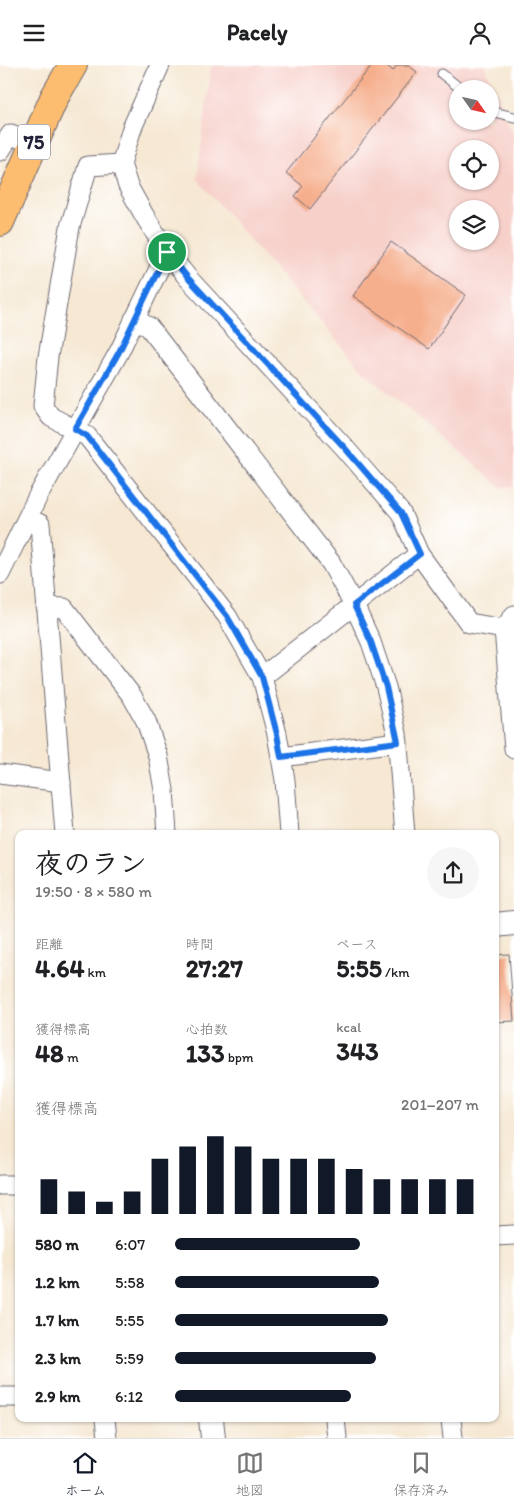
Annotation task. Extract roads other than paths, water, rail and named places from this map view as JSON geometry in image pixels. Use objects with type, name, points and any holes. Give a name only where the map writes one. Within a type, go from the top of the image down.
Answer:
[{"type":"main road","name":"75","points":[[0,222],[54,97],[73,65]]},
{"type":"street","points":[[160,65],[132,128],[120,164],[128,185],[167,252],[188,278],[344,447],[401,513],[420,554],[469,623],[509,622],[514,749]]},
{"type":"street","points":[[0,151],[11,134],[32,145]]},
{"type":"street","points":[[120,164],[88,166],[68,237],[48,357],[43,406],[51,417],[87,436],[227,616],[262,677],[277,734],[285,780],[289,830]]},
{"type":"street","points":[[0,574],[75,429],[119,352],[167,252]]},
{"type":"street","points":[[134,319],[149,327],[325,555],[354,605],[371,642],[386,687],[398,742],[405,830]]},
{"type":"street","points":[[28,518],[40,524],[65,830]]},
{"type":"street","points":[[262,677],[420,554]]},
{"type":"street","points":[[46,607],[64,608],[132,696],[146,721],[158,756],[164,790],[167,830]]},
{"type":"street","points":[[281,757],[398,742]]},
{"type":"street","points":[[0,774],[61,782]]},
{"type":"street","points":[[499,925],[514,923]]},
{"type":"street","points":[[0,1185],[15,1185]]},
{"type":"street","points":[[499,1236],[514,1235]]},
{"type":"street","points":[[0,1397],[15,1397]]},
{"type":"street","points":[[105,1422],[106,1438]]},
{"type":"street","points":[[211,1422],[213,1438]]},
{"type":"street","points":[[335,1422],[337,1438]]},
{"type":"street","points":[[451,1422],[453,1438]]},
{"type":"lane","points":[[442,74],[450,80]]},
{"type":"lane","points":[[499,113],[514,117]]}]
